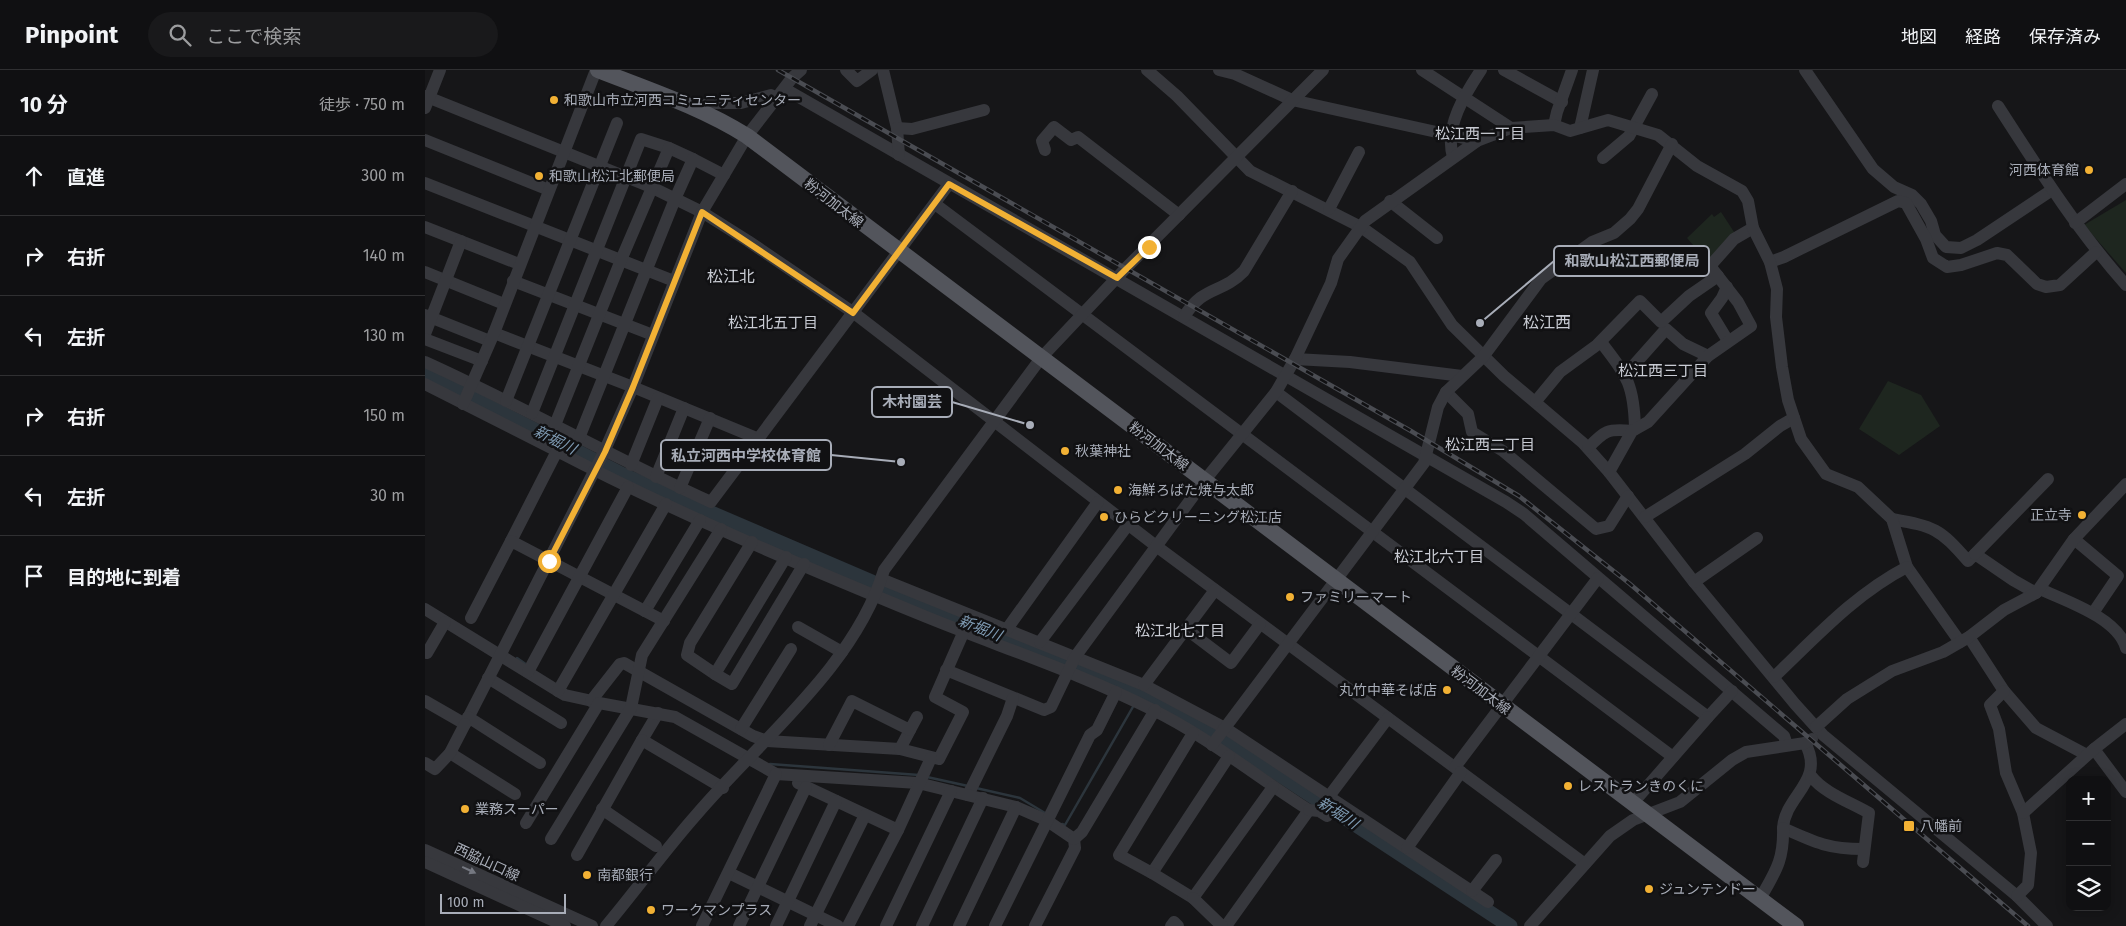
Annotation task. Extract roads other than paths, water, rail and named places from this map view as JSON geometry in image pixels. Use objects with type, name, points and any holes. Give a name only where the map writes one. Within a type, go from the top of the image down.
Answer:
[{"type":"main road","name":"粉河加太線","points":[[597,70],[628,75],[701,110],[747,136],[898,252],[1205,480],[1335,581],[1796,926]]},
{"type":"street","points":[[440,70],[426,101],[565,152],[651,187],[702,212],[853,313],[1128,525],[1585,864]]},
{"type":"street","points":[[463,404],[492,337],[519,264],[597,70]]},
{"type":"street","points":[[425,763],[435,769],[450,753],[605,452],[633,387],[702,212],[747,136],[800,70]]},
{"type":"street","points":[[846,70],[857,81],[872,70]]},
{"type":"street","points":[[883,70],[897,128],[899,155]]},
{"type":"street","points":[[1147,70],[1177,96],[1235,158],[1250,171],[1361,227],[1410,262],[1441,312],[1483,356],[1588,448],[1609,472],[1694,582],[1795,704],[1820,731],[2017,896],[2034,921],[2047,926]]},
{"type":"street","points":[[1219,70],[1267,88],[1292,100],[1477,140]]},
{"type":"street","points":[[606,926],[698,813],[767,741],[825,676],[876,595],[883,574],[1041,358],[1117,278],[1323,70]]},
{"type":"street","points":[[1422,70],[1511,128]]},
{"type":"street","points":[[1453,157],[1450,146],[1451,135],[1464,96],[1481,70]]},
{"type":"street","points":[[1504,70],[1562,102]]},
{"type":"street","points":[[1554,126],[1572,70]]},
{"type":"street","points":[[1580,128],[1593,70]]},
{"type":"street","points":[[1805,70],[1873,169],[1894,187],[1912,195],[1921,204],[1931,221],[1930,237],[1933,258],[1941,265],[1947,267],[1961,265],[1997,253],[2007,255],[2037,284],[2046,287],[2060,286],[2096,252]]},
{"type":"street","points":[[1568,85],[1589,89]]},
{"type":"street","points":[[701,110],[708,103],[741,104],[781,93],[899,155],[1117,278],[1284,376],[1428,455],[1523,514],[1784,736],[1787,745]]},
{"type":"street","points":[[1603,158],[1629,136],[1652,94]]},
{"type":"street","points":[[1998,106],[2051,190],[2096,252],[2126,285]]},
{"type":"street","points":[[897,128],[912,129],[984,110]]},
{"type":"street","points":[[946,670],[1044,710],[1051,707],[1075,657],[1241,432],[1276,392],[1295,359],[1331,283],[1338,259],[1361,227],[1390,201],[1477,140],[1511,128],[1554,126],[1571,130],[1608,120],[1658,135],[1672,144],[1697,166],[1742,191],[1748,201],[1753,228],[1770,262],[1777,289],[1776,317],[1782,367],[1801,439],[1826,474],[1858,487],[1892,519],[1907,567],[2004,691],[2036,728],[2090,752],[2126,792]]},
{"type":"street","points":[[506,401],[617,123]]},
{"type":"street","points":[[1045,150],[1042,140],[1054,127],[1071,140],[1078,137],[1179,215]]},
{"type":"street","points":[[425,140],[549,190]]},
{"type":"street","points":[[532,413],[641,140],[669,148],[724,175]]},
{"type":"street","points":[[1219,736],[1405,489],[1428,455],[1438,406],[1446,392],[1483,356],[1541,279],[1592,242],[1614,233],[1630,219],[1638,209],[1672,144]]},
{"type":"street","points":[[555,425],[601,315],[651,187],[669,148]]},
{"type":"street","points":[[1329,210],[1359,152]]},
{"type":"street","points":[[579,438],[675,199],[693,159]]},
{"type":"street","points":[[425,183],[674,281]]},
{"type":"street","points":[[425,362],[532,413],[631,465],[711,502],[949,184]]},
{"type":"street","points":[[2075,222],[2126,184]]},
{"type":"street","points":[[1770,262],[1897,200],[1906,203],[1930,237],[1946,247],[1961,248],[2051,190]]},
{"type":"street","points":[[1184,317],[1196,300],[1205,293],[1236,280],[1244,271],[1292,191]]},
{"type":"street","points":[[1390,201],[1437,238]]},
{"type":"street","points":[[935,204],[1084,313],[1673,757]]},
{"type":"street","points":[[425,227],[519,264]]},
{"type":"street","points":[[1588,448],[1603,432],[1616,429],[1633,430],[1648,422],[1708,356],[1751,326],[1738,302],[1710,266],[1734,239],[1753,228]]},
{"type":"street","points":[[425,334],[428,316],[446,280],[461,241]]},
{"type":"street","points":[[425,272],[505,304]]},
{"type":"street","points":[[1536,401],[1560,372],[1601,342],[1640,301],[1661,322],[1689,296],[1718,276]]},
{"type":"street","points":[[513,280],[653,335]]},
{"type":"street","points":[[1727,287],[1722,298],[1711,313],[1728,341]]},
{"type":"street","points":[[428,316],[492,337],[527,345],[554,355],[759,439]]},
{"type":"street","points":[[1626,374],[1666,330],[1683,344],[1708,356]]},
{"type":"street","points":[[425,339],[482,361]]},
{"type":"street","points":[[1601,342],[1626,374],[1633,396],[1633,430],[1609,472]]},
{"type":"street","points":[[1295,359],[1350,362],[1462,376]]},
{"type":"street","points":[[425,384],[594,471],[700,520],[963,632],[1115,692],[1155,710],[1193,733],[1219,736]]},
{"type":"street","points":[[1276,392],[1707,717]]},
{"type":"street","points":[[1446,392],[1468,414],[1472,432],[1503,451],[1596,529],[1609,526],[1628,496]]},
{"type":"street","points":[[631,465],[658,398]]},
{"type":"street","points":[[656,477],[684,408]]},
{"type":"street","points":[[680,488],[710,418]]},
{"type":"street","points":[[1645,517],[1745,454],[1780,426],[1794,418]]},
{"type":"street","points":[[471,618],[557,451]]},
{"type":"street","points":[[1892,519],[1932,528],[1945,535],[1968,560],[2048,479]]},
{"type":"street","points":[[1530,926],[1610,836],[1633,820],[1680,802],[1732,760],[1746,752],[1805,743],[1820,731],[1847,699],[1892,671],[1943,652],[1965,640],[2004,610],[2038,591],[2074,539],[2126,484]]},
{"type":"street","points":[[528,672],[629,487]]},
{"type":"street","points":[[1007,629],[1098,502]]},
{"type":"street","points":[[558,691],[666,504]]},
{"type":"street","points":[[645,611],[700,520]]},
{"type":"street","points":[[1039,642],[1128,525]]},
{"type":"street","points":[[551,839],[631,708],[642,656],[721,529]]},
{"type":"street","points":[[1694,582],[1757,538]]},
{"type":"street","points":[[2074,539],[2122,580],[2093,613]]},
{"type":"street","points":[[511,541],[663,621]]},
{"type":"street","points":[[752,542],[691,643],[687,656],[731,684],[804,564]]},
{"type":"street","points":[[1975,554],[2013,580],[2093,613],[2124,639]]},
{"type":"street","points":[[715,674],[786,557]]},
{"type":"street","points":[[1774,677],[1845,608],[1887,577],[1907,567]]},
{"type":"street","points":[[883,574],[1007,629],[1144,684],[1322,807]]},
{"type":"street","points":[[1407,848],[1501,705],[1598,578]]},
{"type":"street","points":[[1144,684],[1215,590]]},
{"type":"street","points":[[425,609],[558,691],[595,702],[658,713],[675,718],[805,787],[898,830]]},
{"type":"street","points":[[426,655],[445,622]]},
{"type":"street","points":[[1186,629],[1231,663],[1260,624]]},
{"type":"street","points":[[798,626],[841,652]]},
{"type":"street","points":[[526,823],[595,702],[620,664],[624,663],[741,729],[767,741],[901,749],[939,759],[963,712],[935,697],[963,632]]},
{"type":"street","points":[[741,729],[791,648]]},
{"type":"street","points":[[489,678],[561,723]]},
{"type":"street","points":[[1632,804],[1732,691]]},
{"type":"street","points":[[2004,691],[1989,705],[1999,729],[2006,773],[2023,813],[2031,853],[2028,885],[2017,896]]},
{"type":"street","points":[[995,926],[1046,820],[1090,735],[1097,730],[1115,692]]},
{"type":"street","points":[[968,794],[1007,716],[1013,698]]},
{"type":"street","points":[[425,701],[467,721],[540,762]]},
{"type":"street","points":[[829,745],[851,701],[910,730]]},
{"type":"street","points":[[1074,839],[1082,832],[1155,710]]},
{"type":"street","points":[[577,855],[658,713]]},
{"type":"street","points":[[901,749],[917,717]]},
{"type":"street","points":[[1193,733],[1119,855],[1193,898],[1224,926],[1322,807],[1388,718]]},
{"type":"street","points":[[2023,813],[2090,752],[2126,724]]},
{"type":"street","points":[[1219,736],[1229,756],[1273,787],[1322,807],[1407,848],[1488,902]]},
{"type":"street","points":[[642,740],[723,788]]},
{"type":"street","points":[[1805,743],[1811,754],[1811,776],[1815,782],[1869,812],[1863,849],[1863,862]]},
{"type":"street","points":[[450,753],[515,794]]},
{"type":"street","points":[[1152,873],[1229,756]]},
{"type":"street","points":[[847,926],[898,830],[931,758]]},
{"type":"street","points":[[783,774],[918,783],[1016,807],[1046,820],[1074,839],[1075,848],[1035,926]]},
{"type":"street","points":[[702,926],[729,872],[783,774]]},
{"type":"street","points":[[1760,899],[1780,861],[1783,850],[1783,818],[1811,776]]},
{"type":"street","points":[[739,926],[805,787]]},
{"type":"street","points":[[1193,898],[1273,787]]},
{"type":"street","points":[[886,926],[951,791]]},
{"type":"street","points":[[922,926],[983,798]]},
{"type":"street","points":[[776,926],[836,801]]},
{"type":"street","points":[[959,926],[1016,807]]},
{"type":"street","points":[[602,809],[656,846]]},
{"type":"street","points":[[813,920],[865,815]]},
{"type":"street","points":[[1783,828],[1819,844],[1836,849],[1863,849]]},
{"type":"street","name":"西脇山口線","points":[[425,850],[592,926]]},
{"type":"street","points":[[1472,891],[1496,860]]},
{"type":"street","name":"西脇山口線","points":[[425,862],[565,926]]},
{"type":"street","points":[[729,872],[788,901],[813,920],[838,926]]},
{"type":"street","points":[[1171,926],[1174,922],[1178,926]]},
{"type":"waterway","name":"新堀川","points":[[425,374],[625,476],[967,623],[1140,692],[1198,721],[1510,926]]},
{"type":"waterway","points":[[517,658],[527,665]]},
{"type":"waterway","points":[[1062,824],[1065,825],[1134,705]]},
{"type":"waterway","points":[[770,764],[919,775]]},
{"type":"waterway","points":[[927,777],[968,786]]},
{"type":"waterway","points":[[976,788],[1020,798],[1045,813]]},
{"type":"railway","points":[[778,70],[1411,431],[1519,496],[1630,584],[2028,926]]},
{"type":"place","name":"和歌山市立河西コミュニティセンター","points":[[554,100]]},
{"type":"place","name":"河西体育館","points":[[2089,170]]},
{"type":"place","name":"和歌山松江北郵便局","points":[[539,176]]},
{"type":"place","name":"和歌山松江西郵便局","points":[[1480,323]]},
{"type":"place","name":"木村園芸","points":[[1030,425]]},
{"type":"place","name":"秋葉神社","points":[[1065,451]]},
{"type":"place","name":"私立河西中学校体育館","points":[[901,462]]},
{"type":"place","name":"海鮮ろばた焼与太郎","points":[[1118,490]]},
{"type":"place","name":"正立寺","points":[[2082,515]]},
{"type":"place","name":"ひらどクリーニング松江店","points":[[1104,517]]},
{"type":"place","name":"ファミリーマート","points":[[1290,597]]},
{"type":"place","name":"丸竹中華そば店","points":[[1447,690]]},
{"type":"place","name":"レストランきのくに","points":[[1568,786]]},
{"type":"place","name":"業務スーパー","points":[[465,809]]},
{"type":"place","name":"八幡前","points":[[1909,826]]},
{"type":"place","name":"南都銀行","points":[[587,875]]},
{"type":"place","name":"ジュンテンドー","points":[[1649,889]]},
{"type":"place","name":"ワークマンプラス","points":[[651,910]]},
{"type":"district","name":"松江西一丁目","points":[[1480,134]]},
{"type":"district","name":"松江北","points":[[731,276]]},
{"type":"district","name":"松江西","points":[[1547,322]]},
{"type":"district","name":"松江北五丁目","points":[[773,323]]},
{"type":"district","name":"松江西三丁目","points":[[1663,371]]},
{"type":"district","name":"松江西二丁目","points":[[1490,445]]},
{"type":"district","name":"松江北六丁目","points":[[1439,557]]},
{"type":"district","name":"松江北七丁目","points":[[1180,631]]}]
